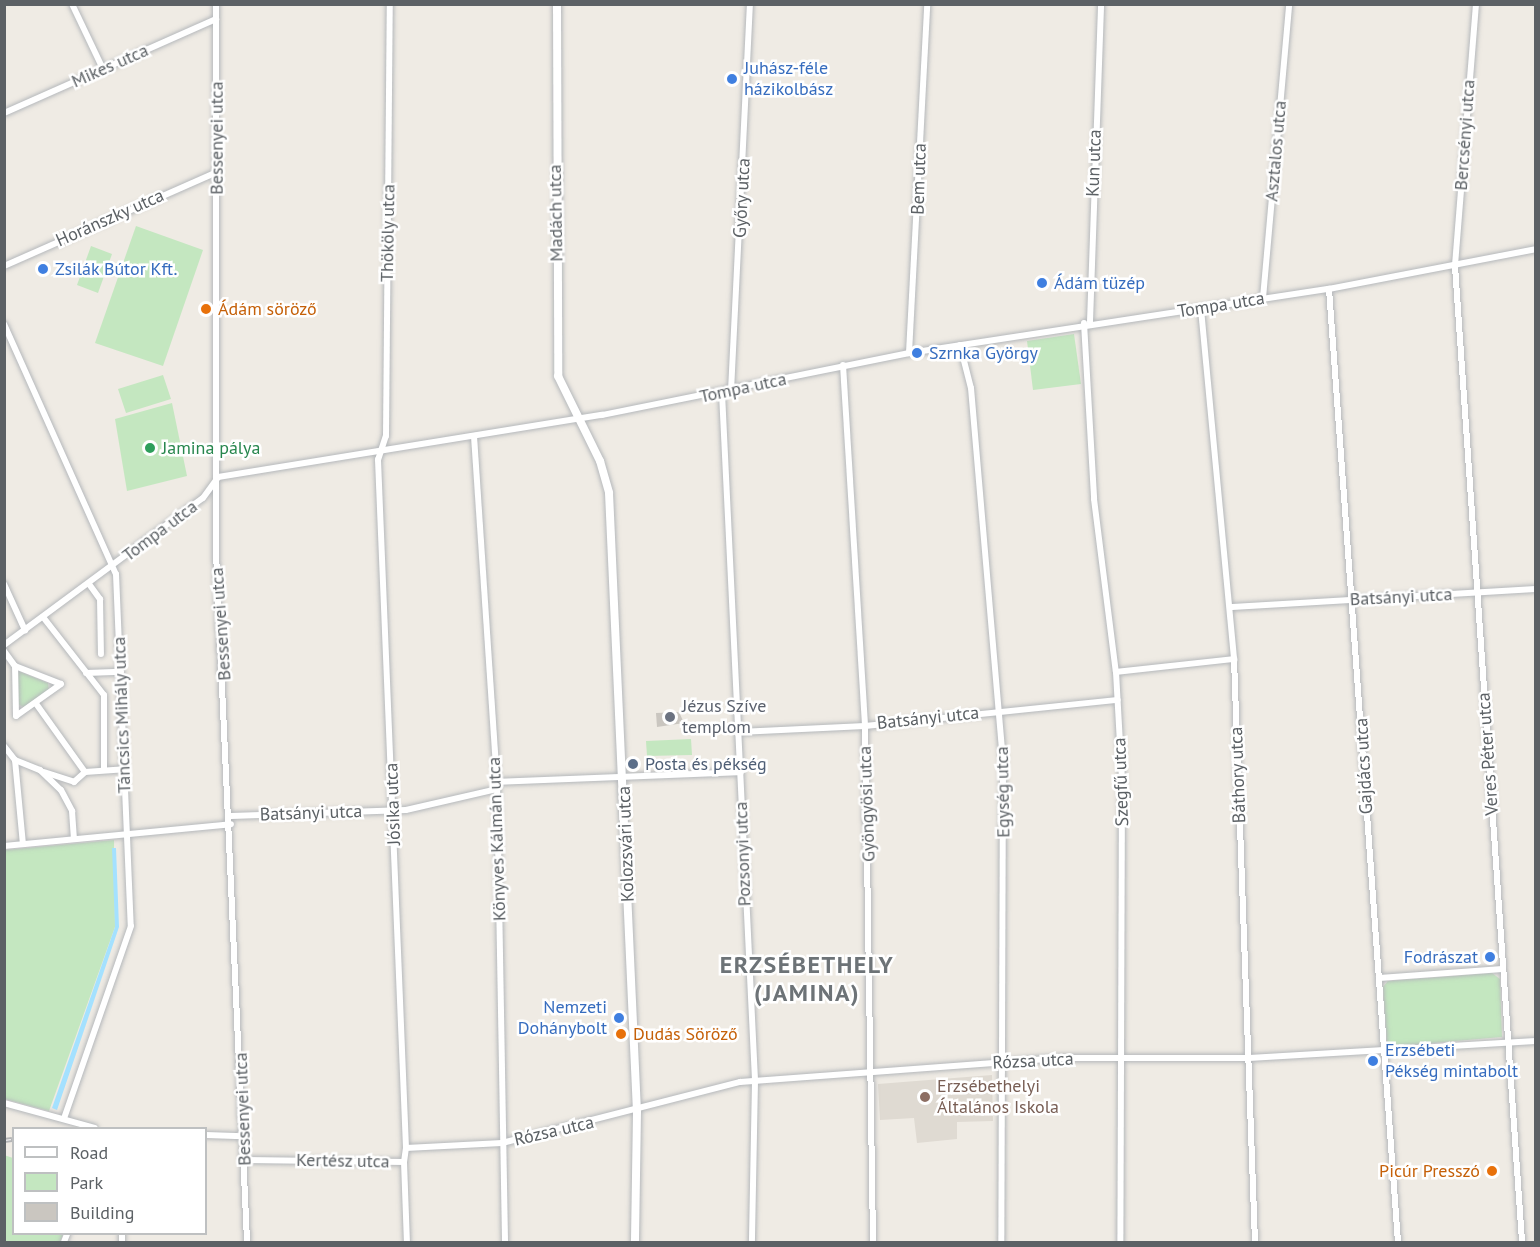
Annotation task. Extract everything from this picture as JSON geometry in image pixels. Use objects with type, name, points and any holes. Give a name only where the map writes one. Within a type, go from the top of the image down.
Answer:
[{"type":"street","points":[[72,4],[103,69]]},
{"type":"street","name":"Bessenyei utca","points":[[216,4],[218,477],[216,553],[231,816],[247,1242]]},
{"type":"street","name":"Thököly utca","points":[[378,460],[386,436],[390,4]]},
{"type":"street","name":"Madách utca","points":[[557,4],[558,376],[576,418]]},
{"type":"street","name":"Győry utca","points":[[731,391],[750,4]]},
{"type":"street","name":"Bem utca","points":[[909,353],[927,4]]},
{"type":"street","name":"Kun utca","points":[[1087,322],[1101,4]]},
{"type":"street","name":"Asztalos utca","points":[[1263,298],[1289,4]]},
{"type":"street","name":"Bercsényi utca","points":[[1455,266],[1476,4]]},
{"type":"street","name":"Mikes utca","points":[[4,113],[216,19]]},
{"type":"street","name":"Horánszky utca","points":[[4,266],[217,172]]},
{"type":"street","name":"Tompa utca","points":[[4,645],[203,498],[218,477],[722,393],[843,365],[1087,322],[1201,309],[1329,289],[1536,249]]},
{"type":"street","name":"Veres Péter utca","points":[[1455,266],[1522,1242]]},
{"type":"street","name":"Gajdács utca","points":[[1329,289],[1398,1242]]},
{"type":"street","name":"Báthory utca","points":[[1201,309],[1231,608],[1234,659],[1255,1242]]},
{"type":"street","name":"Szegfű utca","points":[[1087,322],[1094,500],[1116,672],[1122,781],[1120,1242]]},
{"type":"street","name":"Táncsics Mihály utca","points":[[4,324],[114,565],[121,672],[125,833],[131,926],[63,1118]]},
{"type":"street","name":"Egység utca","points":[[960,345],[970,388],[1000,710],[1005,802],[1001,1242]]},
{"type":"street","name":"Gyöngyösi utca","points":[[843,365],[865,726],[873,1242]]},
{"type":"street","name":"Pozsonyi utca","points":[[722,393],[755,1081],[752,1242]]},
{"type":"street","name":"Kolozsvári utca","points":[[576,418],[600,461],[609,493],[637,1112],[635,1242]]},
{"type":"street","name":"Könyves Kálmán utca","points":[[474,436],[497,786],[505,1242]]},
{"type":"street","name":"Jósika utca","points":[[378,460],[406,1148]]},
{"type":"street","points":[[4,584],[25,630]]},
{"type":"street","points":[[89,584],[100,598],[101,654]]},
{"type":"street","name":"Batsányi utca","points":[[1231,608],[1536,590]]},
{"type":"street","points":[[43,617],[104,695],[104,769]]},
{"type":"street","points":[[4,651],[15,666],[61,684],[37,705],[16,716],[15,666]]},
{"type":"street","points":[[1116,672],[1234,659]]},
{"type":"street","points":[[86,673],[121,672]]},
{"type":"street","name":"Batsányi utca","points":[[738,732],[865,726],[1000,710],[1118,700]]},
{"type":"street","points":[[37,705],[85,772]]},
{"type":"street","points":[[4,746],[15,760],[64,779],[77,781],[85,772],[124,769]]},
{"type":"street","points":[[15,760],[23,844]]},
{"type":"street","points":[[40,770],[59,788],[72,811],[74,839]]},
{"type":"street","name":"Batsányi utca","points":[[231,816],[394,810],[497,786],[741,772]]},
{"type":"street","points":[[59,788],[64,779]]},
{"type":"street","points":[[4,846],[231,824]]},
{"type":"street","points":[[1379,978],[1503,969]]},
{"type":"street","name":"Rózsa utca","points":[[502,1143],[637,1112],[755,1081],[871,1075],[1003,1062],[1120,1058],[1248,1058],[1536,1041]]},
{"type":"street","points":[[4,1103],[92,1127]]},
{"type":"street","points":[[207,1135],[243,1136]]},
{"type":"street","name":"Kertész utca","points":[[244,1160],[404,1162],[406,1148],[502,1143]]},
{"type":"street","points":[[404,1162],[407,1242]]},
{"type":"shaded area","points":[[992,1075],[993,1121],[957,1122],[957,1139],[917,1143],[914,1118],[880,1120],[878,1084]]},
{"type":"green space","points":[[136,226],[203,250],[163,366],[95,343]]},
{"type":"green space","points":[[91,246],[112,254],[98,293],[77,285]]},
{"type":"green space","points":[[1074,334],[1081,384],[1033,390],[1027,341]]},
{"type":"green space","points":[[163,375],[171,399],[126,413],[118,389]]},
{"type":"green space","name":"Jamina pálya","points":[[172,403],[187,476],[127,491],[115,419]]},
{"type":"green space","points":[[18,671],[48,683],[49,691],[25,708],[18,704]]},
{"type":"green space","points":[[691,739],[692,755],[647,756],[646,741]]},
{"type":"green space","points":[[114,840],[115,927],[49,1111],[5,1099],[5,850]]},
{"type":"green space","points":[[1492,973],[1500,979],[1502,1037],[1397,1046],[1387,1042],[1383,987],[1388,981]]},
{"type":"green space","points":[[4,1155],[12,1158],[12,1235],[63,1235],[60,1242],[5,1242]]},
{"type":"water","points":[[112,848],[116,848],[119,927],[57,1110],[52,1108],[115,927]]},
{"type":"building","name":"Jézus Szíve templom","points":[[679,712],[684,723],[657,727],[656,713]]},
{"type":"railway","points":[[4,1140],[12,1139]]},
{"type":"place","name":"Juhász-féle házikolbász","points":[[732,79]]},
{"type":"place","name":"Zsilák Bútor Kft.","points":[[43,269]]},
{"type":"place","name":"Ádám tüzép","points":[[1042,283]]},
{"type":"place","name":"Ádám söröző","points":[[206,309]]},
{"type":"place","name":"Szrnka György","points":[[917,353]]},
{"type":"place","name":"Jamina pálya","points":[[150,448]]},
{"type":"place","name":"Jézus Szíve templom","points":[[670,717]]},
{"type":"place","name":"Posta és pékség","points":[[633,764]]},
{"type":"place","name":"Fodrászat","points":[[1490,957]]},
{"type":"place","name":"Nemzeti Dohánybolt","points":[[619,1018]]},
{"type":"place","name":"Dudás Söröző","points":[[621,1034]]},
{"type":"place","name":"Erzsébeti Pékség mintabolt","points":[[1373,1061]]},
{"type":"place","name":"Erzsébethelyi Általános Iskola","points":[[925,1097]]},
{"type":"place","name":"Picúr Presszó","points":[[1492,1171]]},
{"type":"district","name":"ERZSÉBETHELY (JAMINA)","points":[[807,979]]}]
